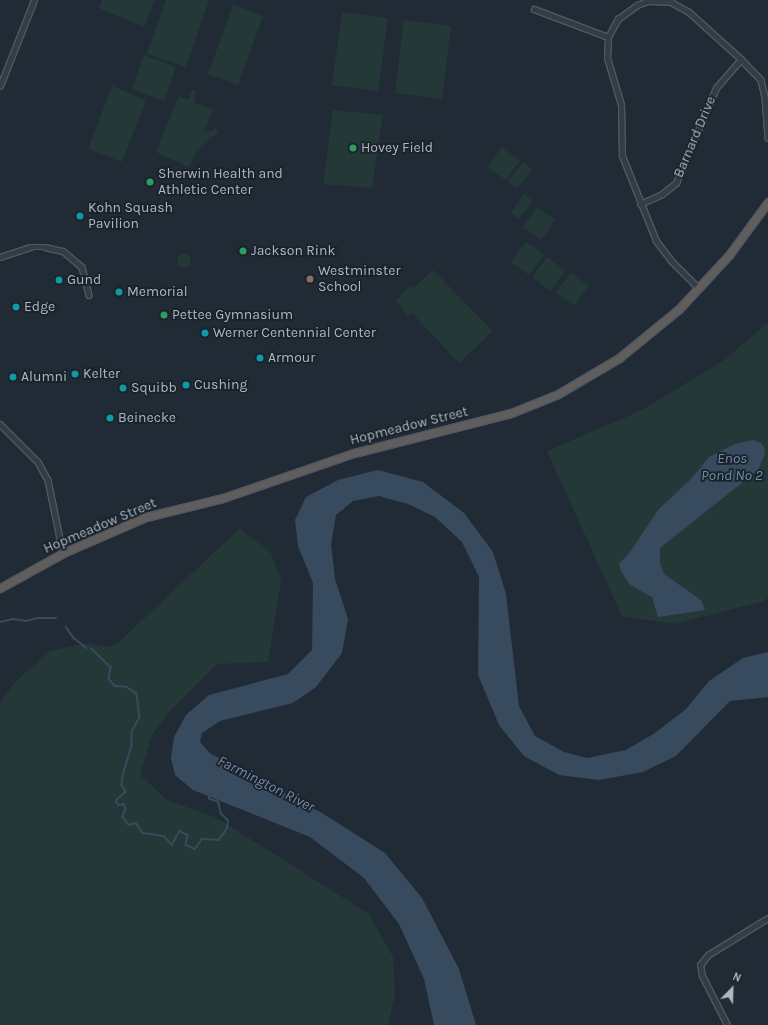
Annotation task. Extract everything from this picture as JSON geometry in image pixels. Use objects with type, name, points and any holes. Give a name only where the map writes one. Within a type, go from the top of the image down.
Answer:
[{"type":"highway","name":"Hopmeadow Street","points":[[0,588],[64,553],[146,517],[223,498],[354,453],[511,413],[558,394],[619,358],[657,328],[699,289],[730,254],[768,202]]},
{"type":"street","points":[[0,86],[34,0]]},
{"type":"street","points":[[699,289],[663,252],[652,233],[622,156],[621,105],[609,70],[608,37],[623,13],[648,1],[664,1],[689,12],[755,73],[764,88],[768,138]]},
{"type":"street","points":[[534,9],[608,37]]},
{"type":"street","name":"Barnard Drive","points":[[640,204],[662,194],[676,183],[716,88],[741,59]]},
{"type":"street","points":[[0,257],[30,247],[50,247],[63,251],[77,260],[84,270],[89,295]]},
{"type":"street","points":[[0,424],[38,462],[48,480],[64,553]]},
{"type":"street","points":[[727,1025],[702,976],[700,965],[708,955],[768,918]]},
{"type":"green space","points":[[102,0],[155,0],[144,27],[99,8]]},
{"type":"green space","points":[[166,0],[209,0],[186,67],[147,54]]},
{"type":"green space","points":[[233,5],[263,16],[238,85],[208,74]]},
{"type":"green space","points":[[342,12],[388,18],[378,91],[332,85]]},
{"type":"green space","points":[[404,20],[451,26],[442,99],[395,93]]},
{"type":"green space","points":[[144,55],[176,67],[164,101],[132,89]]},
{"type":"green space","points":[[112,86],[146,100],[122,162],[88,149]]},
{"type":"green space","points":[[193,89],[196,90],[194,102],[213,110],[204,132],[213,131],[215,127],[218,132],[196,151],[189,167],[156,152],[179,96],[188,100]]},
{"type":"green space","name":"Hovey Field","points":[[333,110],[383,115],[372,188],[323,184]]},
{"type":"green space","points":[[502,147],[520,161],[506,180],[487,167]]},
{"type":"green space","points":[[523,162],[532,169],[517,189],[508,182]]},
{"type":"green space","points":[[524,194],[533,201],[518,219],[511,212]]},
{"type":"green space","points":[[537,207],[555,220],[541,240],[523,227]]},
{"type":"green space","points":[[526,242],[544,255],[529,275],[511,262]]},
{"type":"green space","points":[[181,254],[187,254],[191,258],[191,264],[187,268],[181,268],[177,264],[177,258]]},
{"type":"green space","points":[[547,257],[565,271],[550,291],[532,277]]},
{"type":"green space","points":[[433,270],[493,331],[459,363],[412,313],[408,316],[396,301],[410,285],[413,288]]},
{"type":"green space","points":[[571,273],[589,286],[574,306],[556,292]]},
{"type":"green space","points":[[768,323],[768,597],[765,601],[674,624],[622,616],[547,451],[642,410],[724,360]]},
{"type":"green space","points":[[240,528],[271,553],[281,580],[268,662],[217,664],[173,708],[152,735],[140,775],[167,800],[217,818],[369,914],[393,957],[395,996],[388,1025],[0,1025],[0,703],[14,683],[50,651],[87,643],[109,647],[119,642]]},
{"type":"water","name":"Enos Pond No 2","points":[[753,440],[761,443],[764,447],[765,454],[758,470],[660,548],[660,563],[664,574],[701,600],[705,610],[658,617],[652,597],[630,585],[621,571],[619,564],[630,552],[658,510],[692,478],[709,457],[735,444]]},
{"type":"water","name":"Farmington River","points":[[378,470],[423,482],[464,513],[493,552],[506,594],[519,706],[535,736],[564,752],[587,758],[626,750],[655,733],[686,709],[709,681],[743,658],[768,652],[768,697],[730,701],[676,756],[643,772],[599,780],[559,775],[524,756],[499,725],[478,675],[479,577],[462,542],[435,517],[408,504],[379,496],[353,501],[336,515],[331,544],[335,579],[348,619],[342,653],[316,687],[293,703],[220,721],[202,733],[200,742],[211,754],[322,813],[385,853],[422,898],[459,969],[476,1025],[434,1025],[424,979],[399,924],[364,878],[310,837],[193,790],[175,775],[171,758],[174,737],[186,715],[209,695],[288,674],[312,650],[313,583],[298,546],[295,520],[306,497],[338,480]]},
{"type":"waterway","points":[[0,622],[13,619],[26,621],[38,618],[56,618]]},
{"type":"waterway","points":[[66,627],[74,638],[87,648]]},
{"type":"waterway","points":[[91,648],[111,667],[109,679],[115,686],[127,687],[137,694],[140,717],[132,733],[132,746],[123,775],[122,785],[126,792],[116,801],[119,805],[124,804],[126,809],[123,817],[129,825],[136,823],[143,833],[164,836],[172,845],[179,831],[188,835],[186,845],[195,849],[202,839],[219,840],[227,828],[228,821],[221,814],[218,802],[209,799],[209,796]]},
{"type":"place","name":"Hovey Field","points":[[353,148]]},
{"type":"place","name":"Sherwin Health and Athletic Center","points":[[150,182]]},
{"type":"place","name":"Kohn Squash Pavilion","points":[[80,216]]},
{"type":"place","name":"Jackson Rink","points":[[243,251]]},
{"type":"place","name":"Westminster School","points":[[310,279]]},
{"type":"place","name":"Gund","points":[[59,280]]},
{"type":"place","name":"Memorial","points":[[119,292]]},
{"type":"place","name":"Edge","points":[[16,307]]},
{"type":"place","name":"Pettee Gymnasium","points":[[164,315]]},
{"type":"place","name":"Werner Centennial Center","points":[[205,333]]},
{"type":"place","name":"Armour","points":[[260,358]]},
{"type":"place","name":"Kelter","points":[[75,374]]},
{"type":"place","name":"Alumni","points":[[13,377]]},
{"type":"place","name":"Cushing","points":[[186,385]]},
{"type":"place","name":"Squibb","points":[[123,388]]},
{"type":"place","name":"Beinecke","points":[[110,418]]}]
